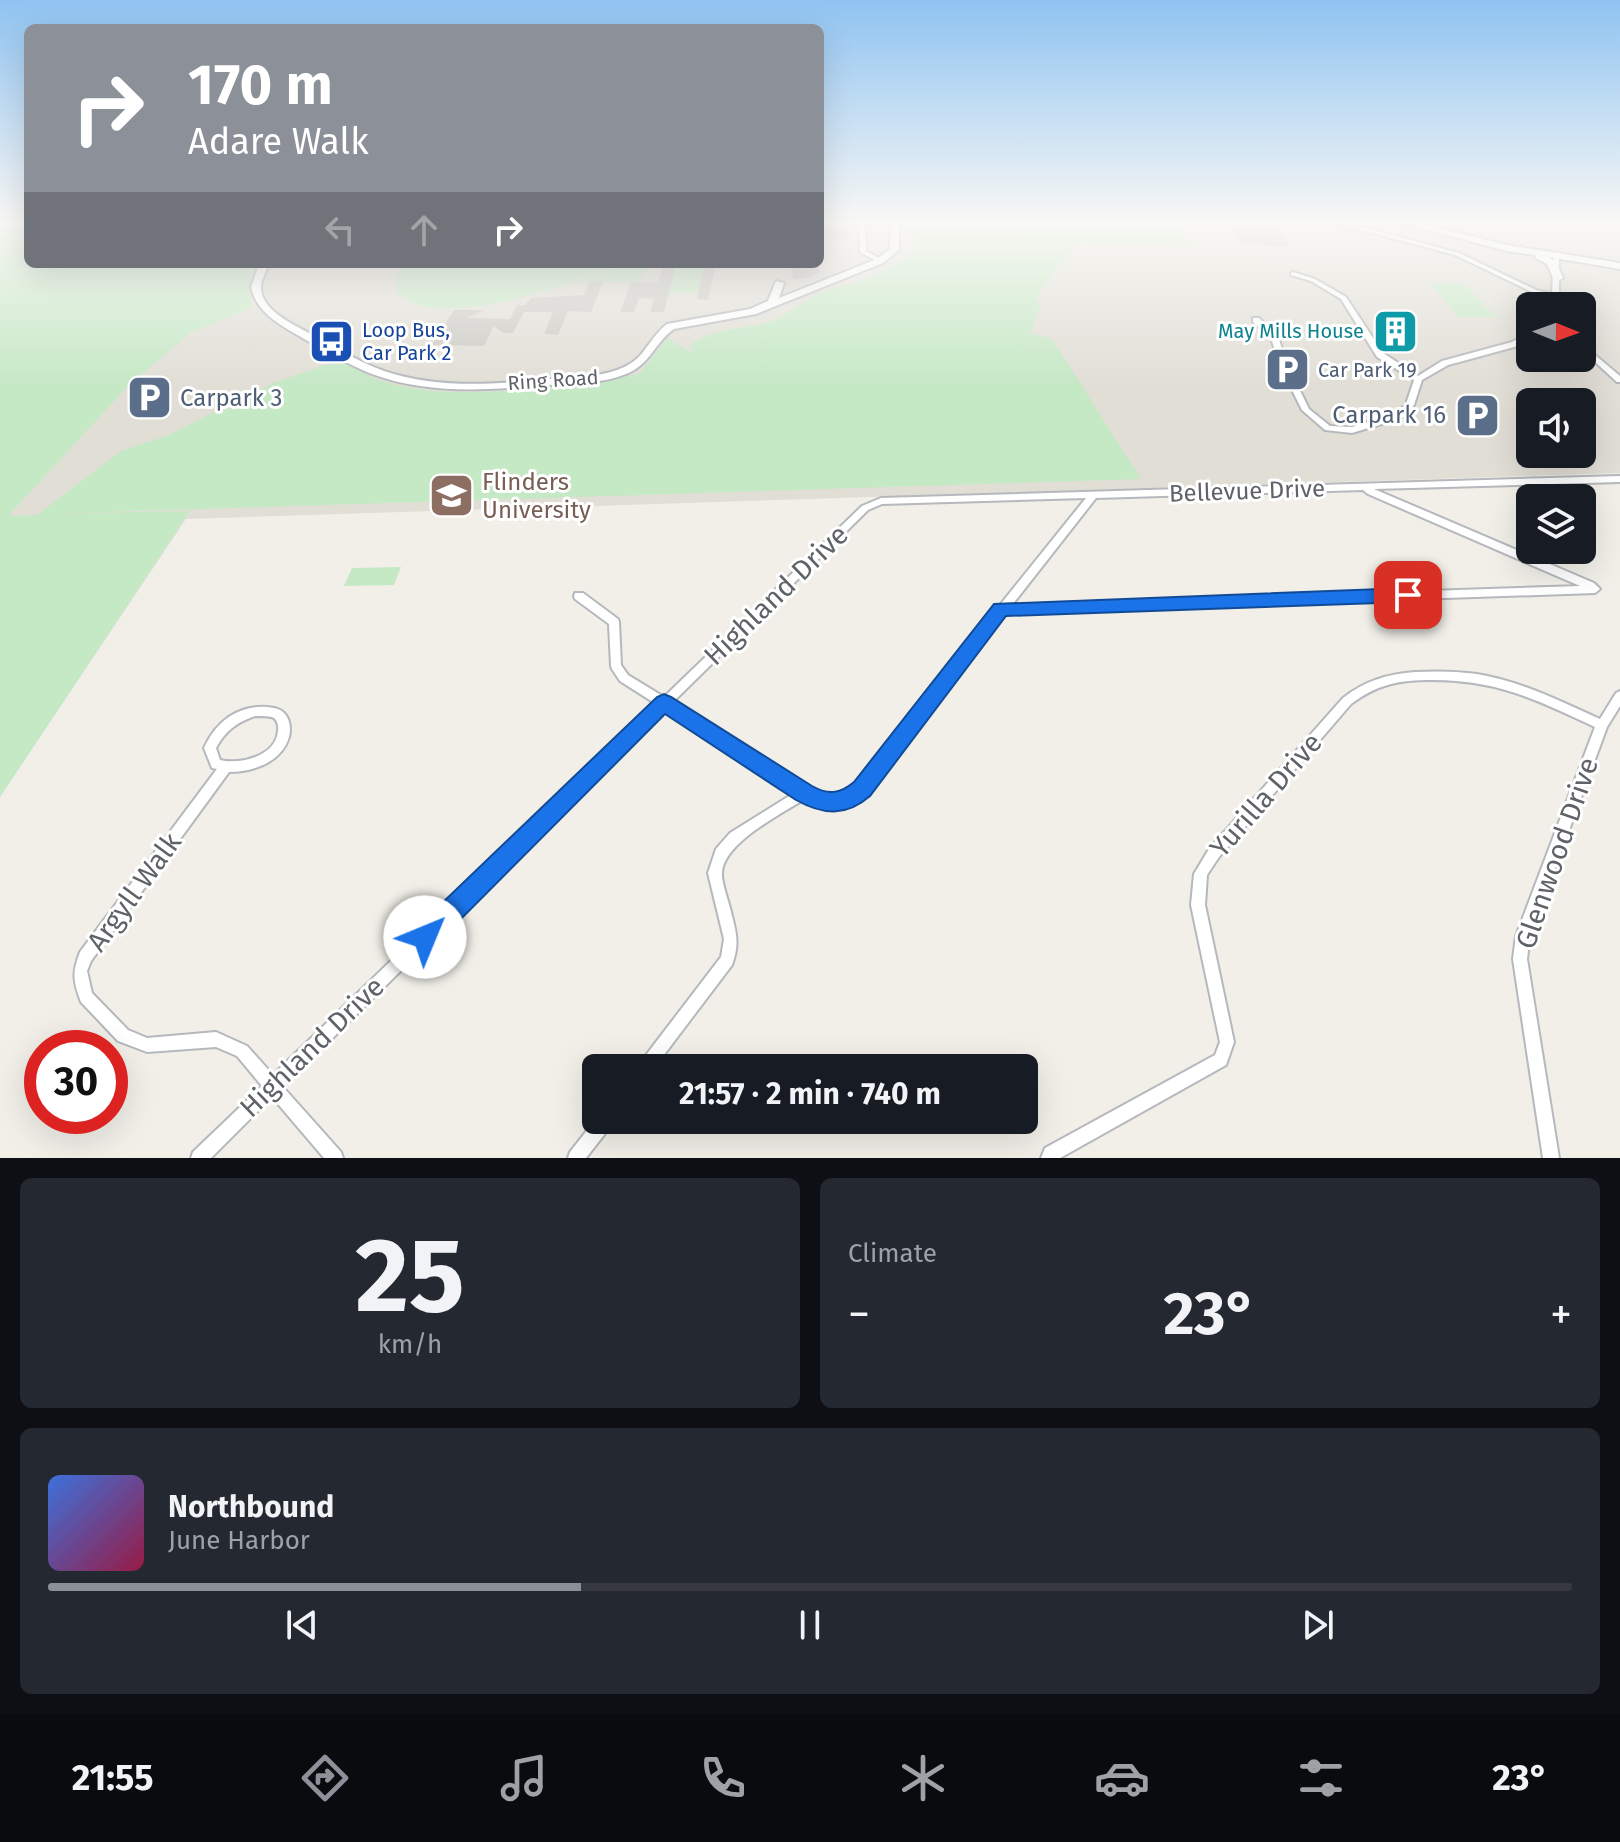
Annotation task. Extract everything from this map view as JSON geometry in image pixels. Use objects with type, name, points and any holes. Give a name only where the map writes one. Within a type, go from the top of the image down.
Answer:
[{"type":"street","name":"Ring Road","points":[[258,276],[256,294],[263,306],[279,319],[374,371],[400,379],[439,384],[611,376],[642,360],[661,334],[671,326],[766,308],[844,276]]},
{"type":"street","points":[[1300,276],[1344,298],[1380,355],[1418,379]]},
{"type":"street","points":[[1503,276],[1536,292]]},
{"type":"street","points":[[1557,292],[1558,278]]},
{"type":"street","points":[[766,308],[773,302],[779,283]]},
{"type":"street","points":[[1256,320],[1274,337],[1284,366],[1306,410],[1328,428],[1352,430],[1401,415],[1410,405],[1418,379],[1445,363],[1516,343]]},
{"type":"street","points":[[1596,359],[1620,380]]},
{"type":"street","name":"Bellevue Drive","points":[[874,504],[1620,479]]},
{"type":"street","points":[[1001,609],[1595,589],[1371,492],[1366,487]]},
{"type":"street","points":[[579,596],[614,622],[616,666],[624,678],[818,801],[834,803],[850,800],[862,789],[1092,496]]},
{"type":"street","name":"Highland Drive","points":[[199,1158],[865,508],[874,504]]},
{"type":"street","name":"Yurilla Drive","points":[[1049,1158],[1051,1154],[1221,1060],[1227,1042],[1198,905],[1201,874],[1214,853],[1347,701],[1364,688],[1390,677],[1462,674],[1511,684],[1602,725]]},
{"type":"street","name":"Glenwood Drive","points":[[1551,1158],[1520,959],[1521,948],[1602,725],[1620,696]]},
{"type":"street","points":[[255,711],[276,713],[282,718],[284,734],[271,753],[248,766],[225,768],[216,764],[210,748],[221,729],[243,714],[255,711]]},
{"type":"street","name":"Argyll Walk","points":[[225,768],[85,957],[80,971],[86,997],[123,1036],[147,1045],[216,1039],[242,1051],[335,1158]]},
{"type":"street","points":[[656,1054],[727,960],[731,939],[715,873],[721,853],[735,837],[804,793]]},
{"type":"street","points":[[576,1158],[594,1134]]},
{"type":"shaded area","name":"Flinders University","points":[[0,276],[1620,276],[1620,473],[186,519],[0,797]]},
{"type":"green space","points":[[0,276],[252,276],[250,295],[253,307],[190,333],[129,385],[8,516],[37,515],[121,451],[169,435],[216,411],[226,410],[271,384],[342,359],[374,378],[403,387],[435,391],[505,391],[639,374],[667,338],[693,353],[690,345],[700,339],[772,321],[822,293],[873,276],[1051,276],[1036,299],[1040,307],[1031,331],[1024,331],[1052,339],[1141,479],[41,514],[190,511],[0,797]]},
{"type":"green space","points":[[398,276],[588,276],[505,302],[472,307],[441,308],[415,304],[396,291]]},
{"type":"green space","points":[[592,276],[642,276],[638,282],[572,283]]},
{"type":"green space","points":[[672,276],[703,276],[699,293],[667,292]]},
{"type":"green space","points":[[1429,283],[1464,284],[1496,317],[1459,317]]},
{"type":"green space","points":[[401,567],[394,585],[344,586],[352,568]]},
{"type":"building","points":[[660,276],[673,276],[664,312],[650,312],[654,299],[639,298],[634,312],[620,312],[631,282],[658,282]]},
{"type":"building","points":[[702,276],[713,276],[708,300],[697,299]]},
{"type":"building","points":[[793,276],[813,276],[810,278],[793,279]]},
{"type":"building","points":[[590,281],[603,281],[591,312],[568,311],[558,335],[544,334],[553,312],[524,312],[513,333],[503,333],[494,326],[484,346],[432,345],[454,310],[484,310],[467,318],[510,319],[517,305],[525,305],[531,298],[584,295]]},
{"type":"place","name":"May Mills House","points":[[1395,331]]},
{"type":"place","name":"Loop Bus, Car Park 2","points":[[331,342]]},
{"type":"place","name":"Car Park 19","points":[[1287,370]]},
{"type":"place","name":"Carpark 3","points":[[149,398]]},
{"type":"place","name":"Carpark 16","points":[[1477,415]]},
{"type":"place","name":"Flinders University","points":[[451,496]]},
{"type":"route","points":[[425,937],[664,703],[804,793],[818,801],[834,803],[850,800],[862,789],[1001,609],[1408,595]]}]
